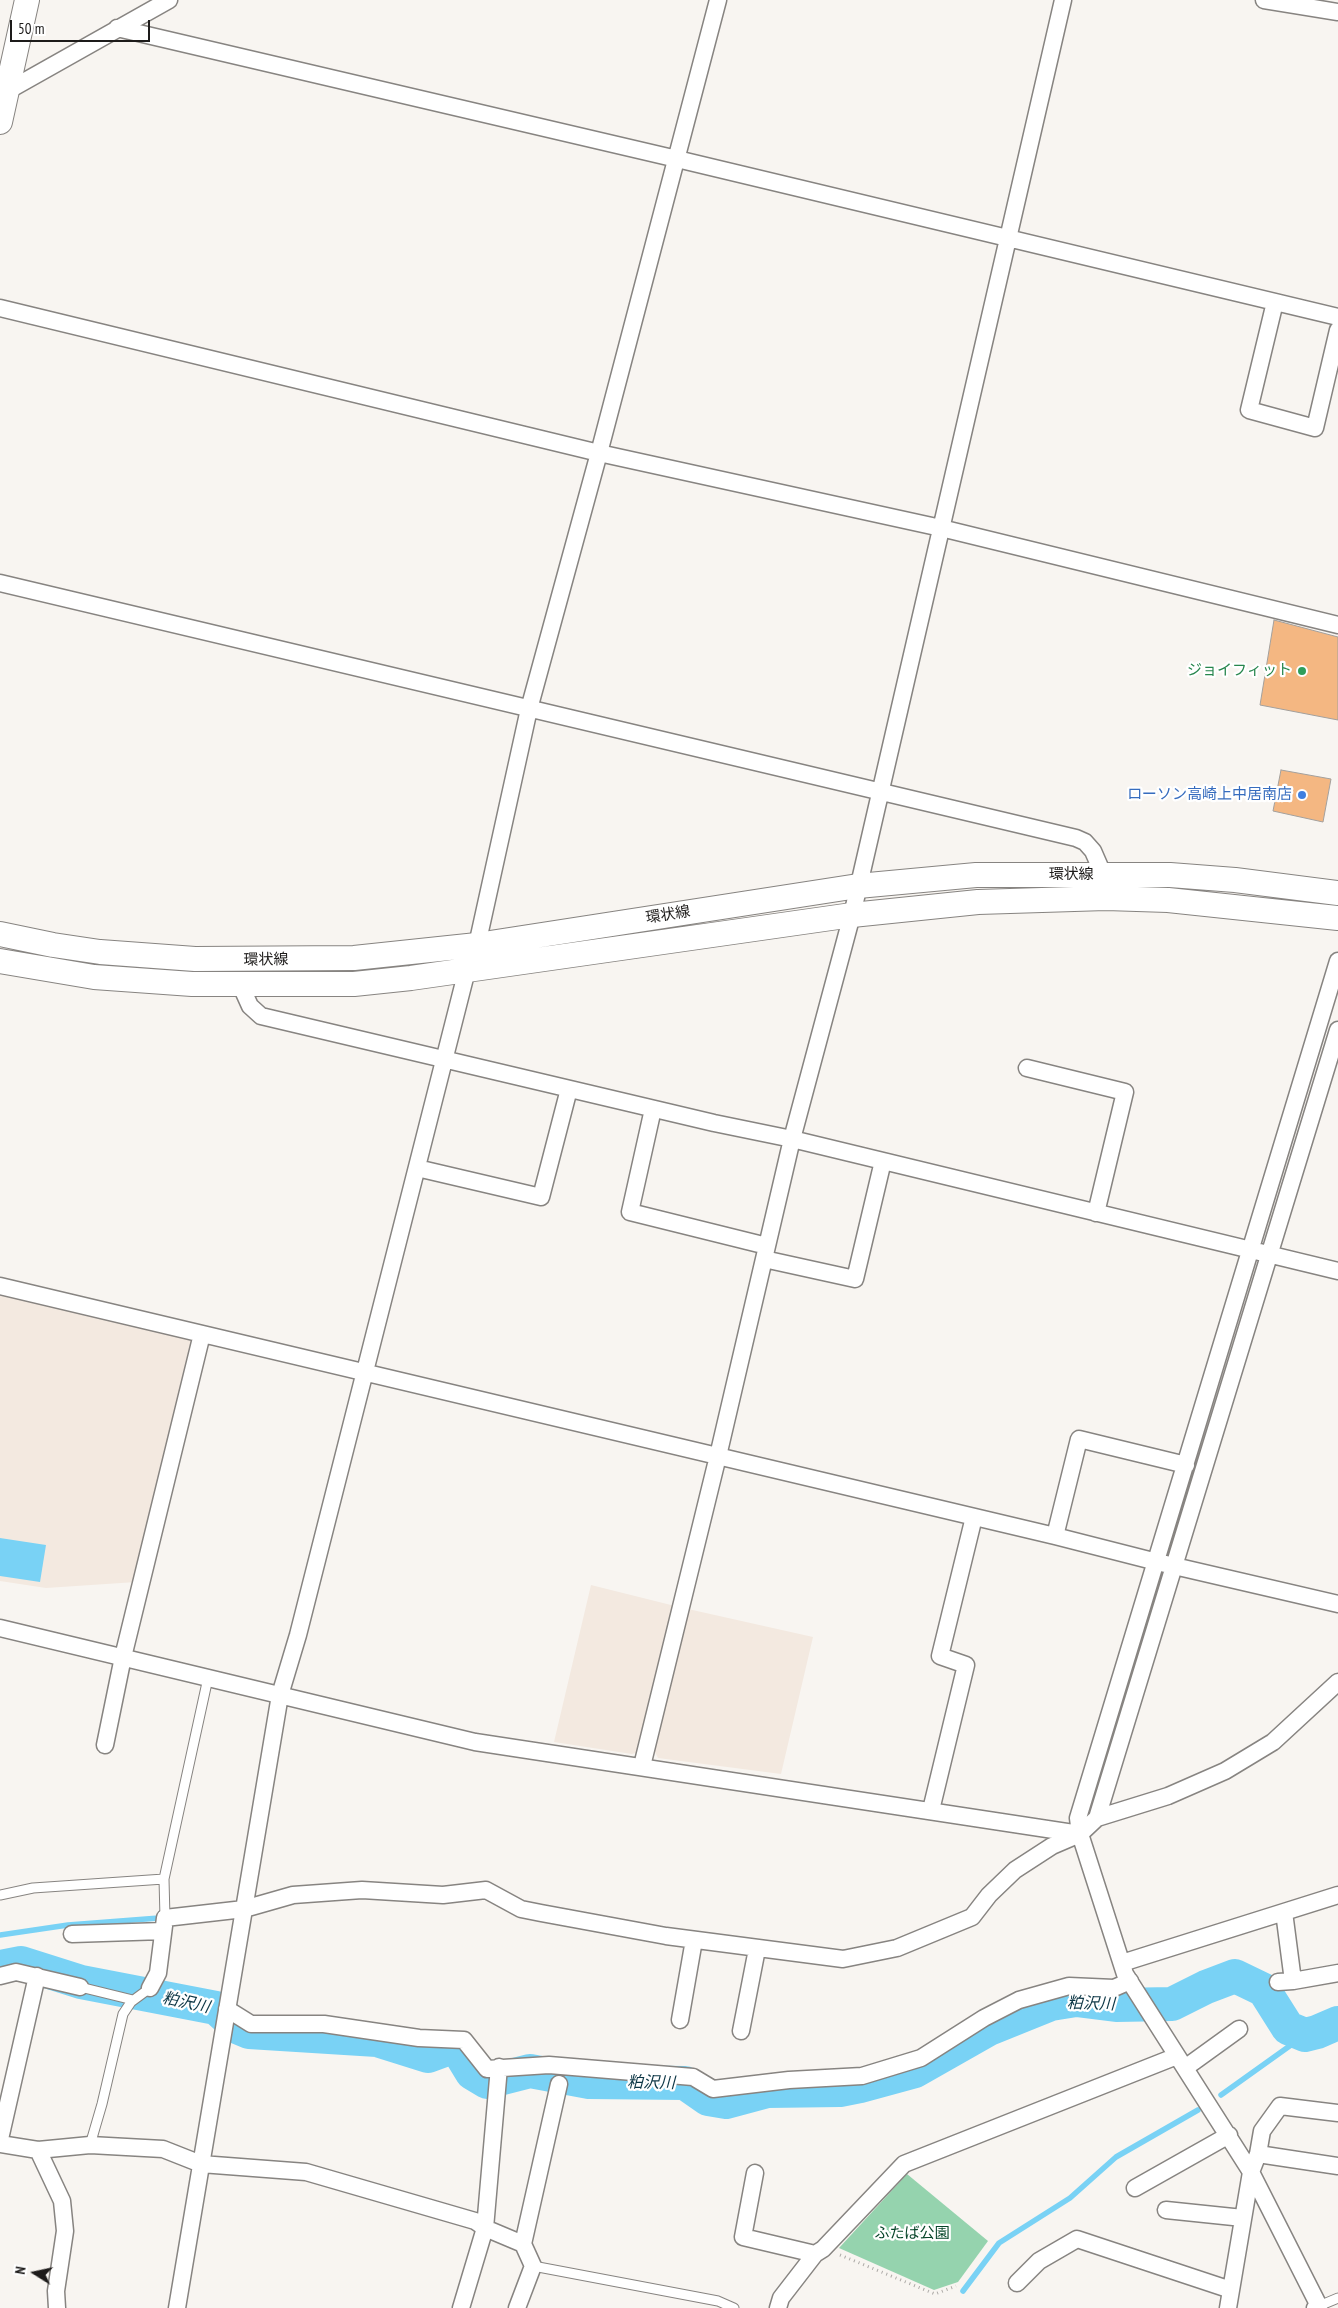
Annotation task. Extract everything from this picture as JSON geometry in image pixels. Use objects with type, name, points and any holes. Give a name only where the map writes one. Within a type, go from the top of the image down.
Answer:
[{"type":"street","points":[[0,122],[3,94],[27,0]]},
{"type":"street","points":[[3,94],[169,0]]},
{"type":"street","points":[[477,945],[529,709],[599,453],[718,0]]},
{"type":"street","points":[[642,1766],[718,1456],[792,1139],[852,915],[1063,0]]},
{"type":"street","points":[[1264,0],[1338,12]]},
{"type":"street","points":[[117,28],[677,159],[1338,317]]},
{"type":"street","points":[[1275,302],[1249,410],[1315,428],[1338,330]]},
{"type":"street","points":[[0,308],[599,453],[940,528],[1338,625]]},
{"type":"street","points":[[0,583],[1076,838],[1085,842],[1093,851],[1103,874]]},
{"type":"street","name":"環状線","points":[[0,934],[100,952],[214,960],[354,958],[477,945],[858,886],[976,875],[1170,875],[1235,880],[1338,893]]},
{"type":"street","name":"環状線","points":[[0,961],[94,977],[241,986],[354,984],[467,970],[852,915],[978,902],[1106,898],[1229,905],[1338,918]]},
{"type":"street","points":[[1317,2307],[1251,2172],[1130,1981],[1122,1963],[1080,1834],[1078,1818],[1338,961]]},
{"type":"street","points":[[177,2308],[280,1696],[298,1635],[467,970]]},
{"type":"street","points":[[241,986],[250,1006],[261,1016],[653,1109],[792,1139],[1269,1256],[1338,1271]]},
{"type":"street","points":[[1097,1818],[1338,1030]]},
{"type":"street","points":[[1027,1068],[1126,1092],[1096,1214]]},
{"type":"street","points":[[417,1168],[541,1197],[569,1089]]},
{"type":"street","points":[[653,1109],[630,1212],[855,1279],[883,1161]]},
{"type":"street","points":[[0,1286],[1338,1604]]},
{"type":"street","points":[[105,1745],[123,1657],[202,1334]]},
{"type":"street","points":[[1055,1536],[1079,1439],[1186,1464]]},
{"type":"street","points":[[931,1810],[966,1665],[940,1656],[974,1517]]},
{"type":"street","points":[[0,1628],[475,1742],[1080,1834]]},
{"type":"street","points":[[72,1934],[164,1924],[244,1909],[303,1895],[362,1890],[443,1895],[486,1890],[521,1909],[694,1940],[843,1959],[897,1948],[972,1917],[990,1895],[1015,1870],[1052,1846],[1080,1834],[1097,1818],[1168,1796],[1225,1771],[1273,1742],[1338,1682]]},
{"type":"street","points":[[1122,1963],[1338,1895]]},
{"type":"street","points":[[1284,1912],[1286,1981],[1338,1973]]},
{"type":"street","points":[[150,1988],[158,1973],[164,1924]]},
{"type":"street","points":[[680,2020],[694,1940]]},
{"type":"street","points":[[741,2031],[757,1948]]},
{"type":"street","points":[[0,1976],[16,1972],[80,1987]]},
{"type":"street","points":[[0,2139],[37,1976]]},
{"type":"street","points":[[227,2009],[251,2024],[324,2024],[419,2038],[464,2040],[486,2069],[549,2064],[693,2077],[713,2089],[789,2080],[862,2076],[921,2058],[984,2018],[1019,2000],[1069,1986],[1114,1988],[1130,1981]]},
{"type":"street","points":[[778,2308],[781,2298],[819,2251],[904,2164],[1181,2062],[1240,2029]]},
{"type":"street","points":[[461,2308],[485,2228],[499,2067]]},
{"type":"street","points":[[516,2308],[533,2266],[523,2244],[558,2084]]},
{"type":"street","points":[[1228,2308],[1251,2172],[1258,2154],[1262,2131],[1280,2106],[1338,2113]]},
{"type":"street","points":[[1135,2188],[1229,2135]]},
{"type":"street","points":[[0,2144],[38,2150],[90,2145],[163,2149],[201,2164],[306,2172],[474,2220],[485,2228],[523,2244]]},
{"type":"street","points":[[38,2150],[62,2201],[65,2231],[56,2291],[57,2308]]},
{"type":"street","points":[[1258,2154],[1338,2166]]},
{"type":"street","points":[[755,2173],[743,2236],[819,2251]]},
{"type":"street","points":[[1166,2210],[1243,2218]]},
{"type":"street","points":[[1017,2283],[1039,2261],[1077,2239],[1231,2290]]},
{"type":"lane","points":[[164,1924],[164,1879],[208,1678]]},
{"type":"lane","points":[[0,1895],[33,1888],[164,1879]]},
{"type":"lane","points":[[80,1987],[133,2000]]},
{"type":"lane","points":[[90,2145],[102,2104],[123,2014],[133,2000],[150,1988]]},
{"type":"lane","points":[[533,2266],[718,2301],[734,2308]]},
{"type":"lane","points":[[1317,2307],[1338,2298]]},
{"type":"path","points":[[819,2251],[935,2294],[956,2286]]},
{"type":"shaded area","points":[[0,1295],[194,1340],[136,1582],[46,1588],[0,1581]]},
{"type":"shaded area","points":[[591,1585],[675,1606],[641,1751],[632,1754],[554,1742]]},
{"type":"shaded area","points":[[688,1609],[813,1637],[781,1774],[658,1758],[654,1750]]},
{"type":"green space","name":"ふたば公園","points":[[907,2174],[988,2241],[958,2282],[934,2290],[839,2248]]},
{"type":"water","points":[[0,1538],[46,1545],[40,1582],[0,1576]]},
{"type":"building","name":"ジョイフィット","points":[[1274,620],[1338,637],[1338,720],[1260,705]]},
{"type":"building","name":"ローソン高崎上中居南店","points":[[1281,770],[1331,779],[1323,822],[1273,811]]},
{"type":"waterway","points":[[0,1935],[68,1925],[159,1918]]},
{"type":"waterway","name":"粕沢川","points":[[0,1967],[21,1963],[81,1982],[216,2008],[237,2027],[249,2032],[377,2040],[428,2056],[447,2049],[458,2050],[472,2073],[487,2082],[530,2071],[589,2082],[685,2083],[708,2099],[726,2102],[767,2091],[840,2090],[915,2071],[989,2029],[1051,2004],[1076,2000],[1116,2005],[1172,2004],[1206,1987],[1235,1976],[1264,1990],[1288,2028],[1305,2035],[1338,2023]]},
{"type":"waterway","points":[[1221,2095],[1305,2035]]},
{"type":"waterway","points":[[963,2291],[999,2243],[1070,2198],[1116,2157],[1198,2110]]},
{"type":"place","name":"ジョイフィット","points":[[1302,671]]},
{"type":"place","name":"ローソン高崎上中居南店","points":[[1302,795]]}]
